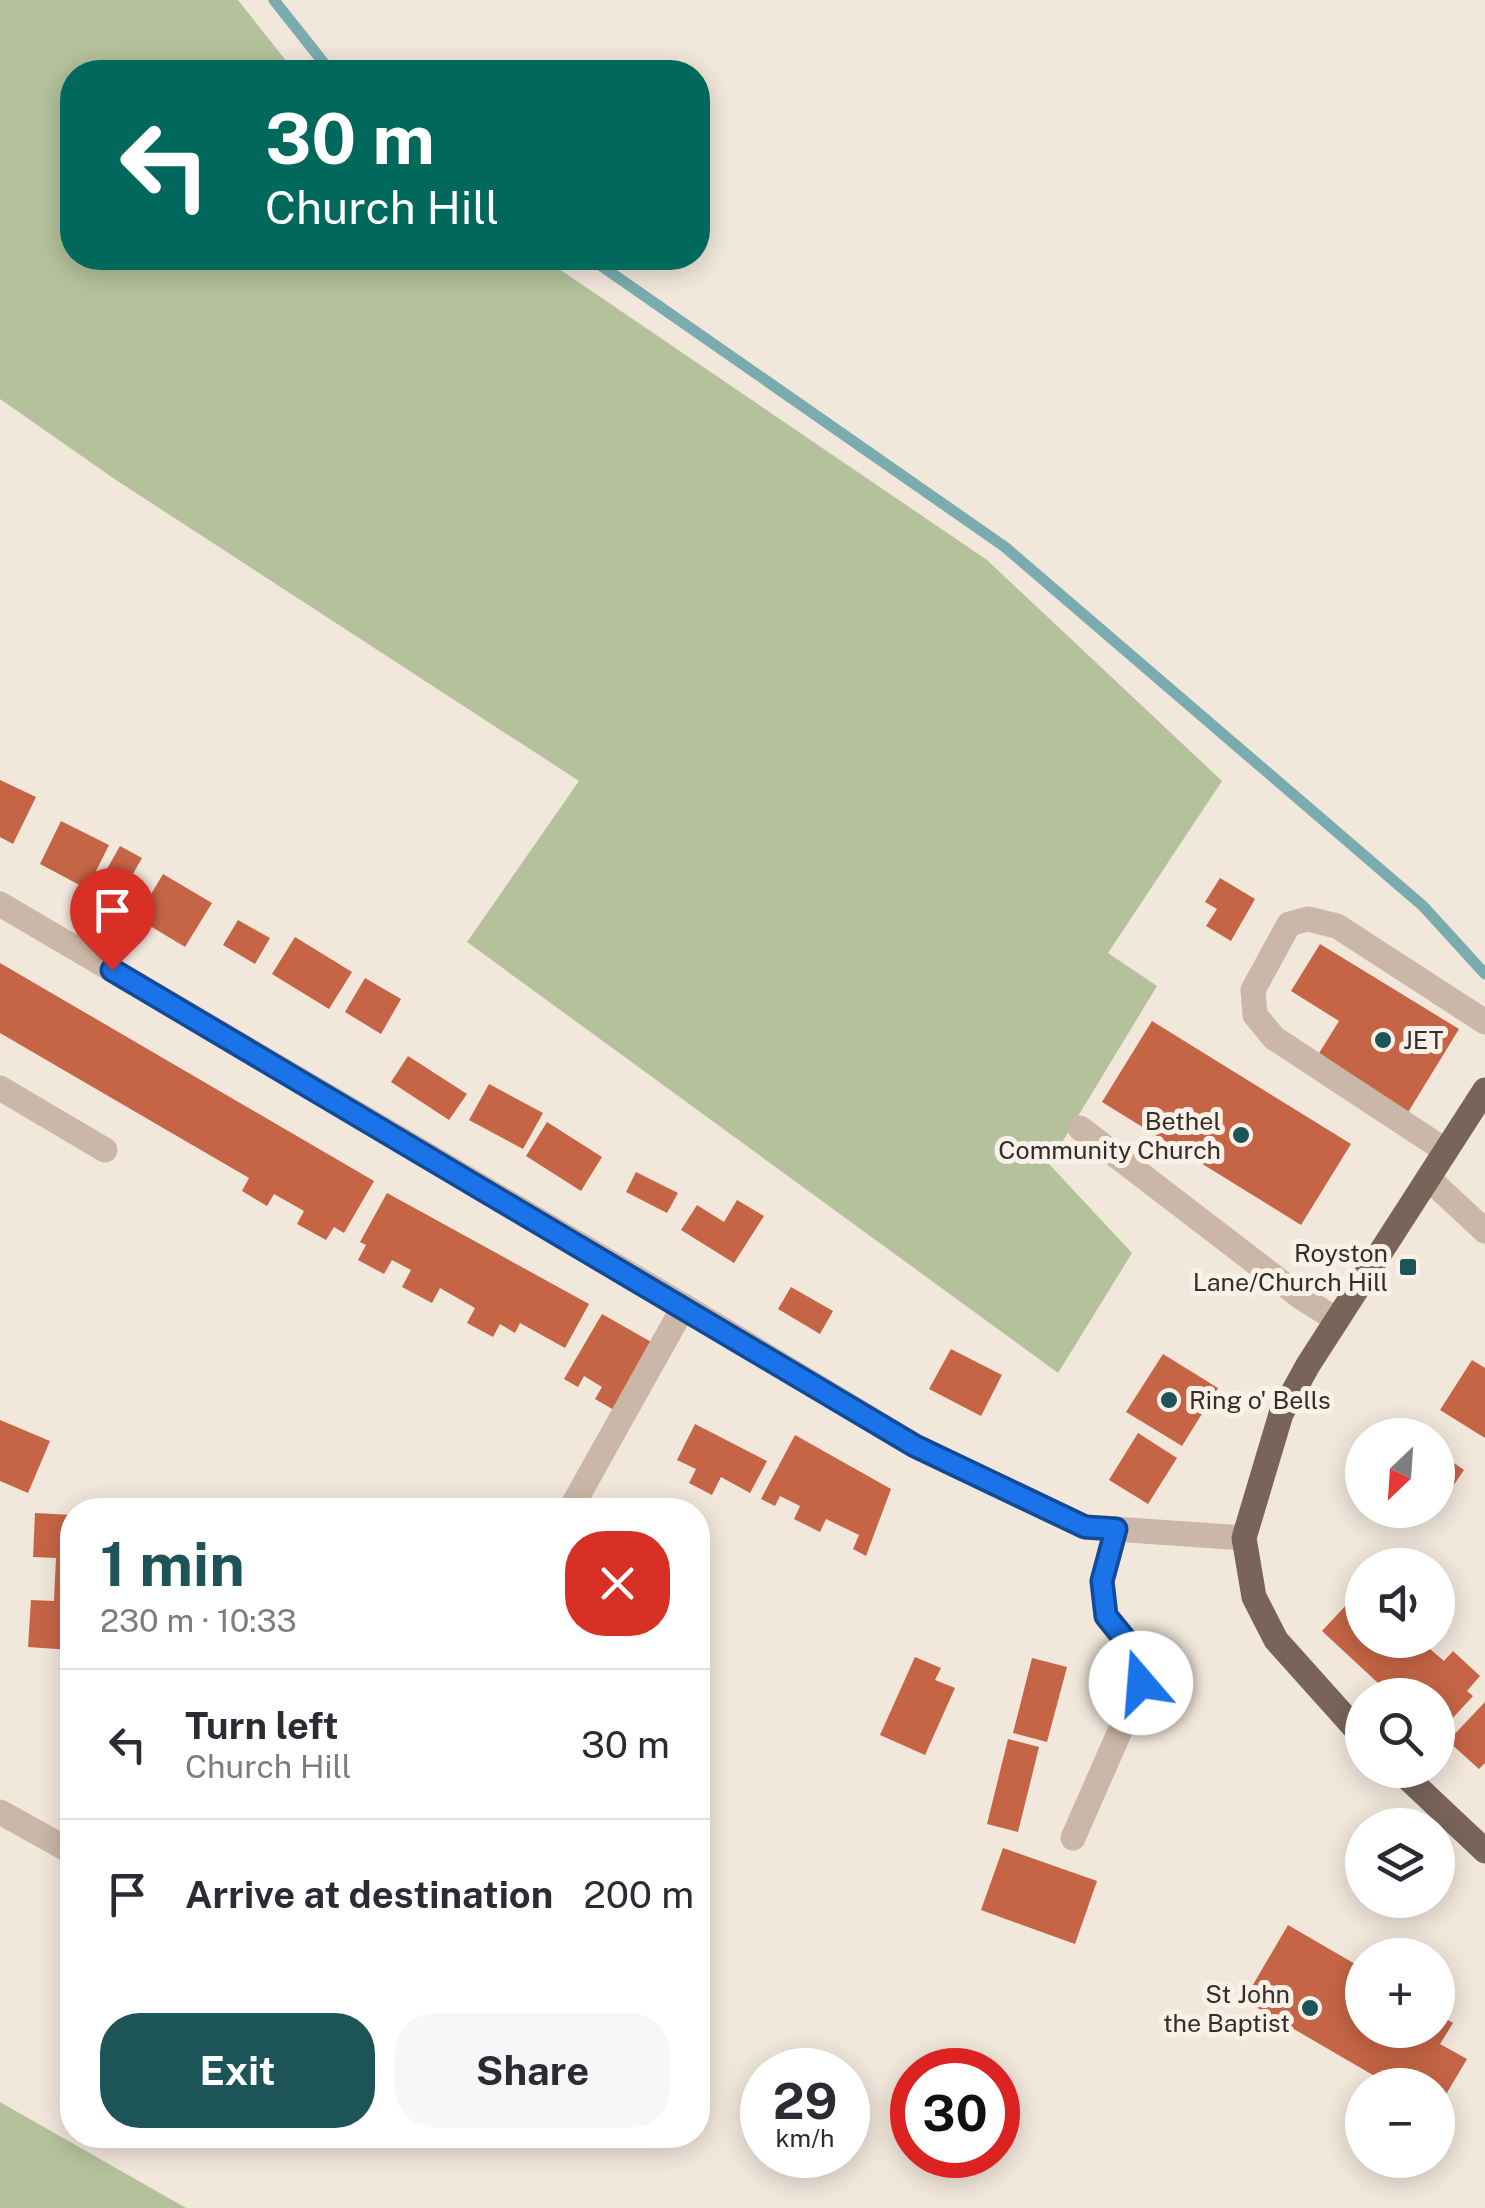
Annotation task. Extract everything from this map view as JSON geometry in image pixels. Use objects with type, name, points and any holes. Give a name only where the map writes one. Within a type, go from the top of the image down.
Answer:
[{"type":"main road","points":[[1345,1717],[1276,1640],[1254,1596],[1244,1538],[1281,1414],[1485,1090]]},
{"type":"main road","points":[[1418,1788],[1485,1851]]},
{"type":"street","points":[[4,914],[684,1306],[915,1446],[1085,1527],[1244,1538]]},
{"type":"street","points":[[1446,1151],[1274,1038],[1255,1015],[1252,990],[1288,924],[1308,919],[1337,926],[1485,1022]]},
{"type":"street","points":[[0,1088],[105,1150]]},
{"type":"street","points":[[1080,1128],[1302,1298],[1337,1320]]},
{"type":"street","points":[[1428,1178],[1485,1231]]},
{"type":"street","points":[[577,1498],[684,1306]]},
{"type":"street","points":[[1073,1838],[1141,1683],[1141,1659],[1106,1616],[1102,1581],[1116,1529]]},
{"type":"street","points":[[0,1812],[60,1845]]},
{"type":"green space","points":[[0,0],[238,0],[286,60],[60,60],[60,270],[561,270],[987,560],[1222,781],[1108,953],[1157,986],[1049,1164],[1132,1253],[1058,1373],[467,942],[579,781],[116,480],[0,399]]},
{"type":"green space","points":[[0,2102],[60,2136],[60,2148],[81,2148],[186,2208],[0,2208]]},
{"type":"building","points":[[0,780],[36,797],[13,844],[0,837]]},
{"type":"building","points":[[61,821],[109,845],[87,889],[40,864]]},
{"type":"building","points":[[120,846],[142,858],[113,909],[91,897]]},
{"type":"building","points":[[163,874],[212,903],[185,947],[137,918]]},
{"type":"building","points":[[1220,878],[1255,899],[1231,941],[1206,926],[1217,909],[1205,902]]},
{"type":"building","points":[[238,920],[270,938],[255,964],[223,945]]},
{"type":"building","points":[[295,937],[352,972],[329,1009],[272,974]]},
{"type":"building","points":[[1320,944],[1459,1029],[1407,1114],[1316,1058],[1339,1021],[1291,991]]},
{"type":"building","points":[[0,963],[374,1181],[344,1233],[334,1227],[326,1240],[297,1224],[304,1211],[274,1194],[267,1206],[242,1191],[249,1178],[0,1033]]},
{"type":"building","points":[[365,978],[401,999],[381,1034],[345,1012]]},
{"type":"building","points":[[1152,1021],[1351,1144],[1301,1225],[1102,1102]]},
{"type":"building","points":[[408,1056],[467,1094],[449,1120],[391,1082]]},
{"type":"building","points":[[489,1084],[543,1113],[523,1149],[469,1120]]},
{"type":"building","points":[[547,1122],[602,1157],[581,1191],[526,1156]]},
{"type":"building","points":[[636,1172],[678,1193],[667,1213],[626,1192]]},
{"type":"building","points":[[387,1193],[589,1304],[565,1348],[520,1323],[515,1333],[500,1324],[493,1337],[467,1323],[475,1308],[440,1288],[432,1303],[402,1287],[411,1270],[392,1260],[384,1274],[358,1260],[366,1245],[360,1242]]},
{"type":"building","points":[[737,1200],[764,1216],[734,1263],[681,1230],[697,1205],[724,1222]]},
{"type":"building","points":[[791,1287],[833,1311],[820,1334],[778,1309]]},
{"type":"building","points":[[602,1314],[653,1343],[614,1410],[595,1399],[602,1387],[584,1376],[578,1387],[564,1379]]},
{"type":"building","points":[[951,1349],[1002,1375],[981,1416],[929,1389]]},
{"type":"building","points":[[1163,1354],[1218,1388],[1182,1446],[1126,1412]]},
{"type":"building","points":[[1472,1360],[1485,1368],[1485,1438],[1440,1410]]},
{"type":"building","points":[[0,1420],[50,1441],[28,1493],[0,1481]]},
{"type":"building","points":[[695,1424],[767,1461],[750,1493],[721,1477],[712,1495],[689,1483],[696,1469],[677,1460]]},
{"type":"building","points":[[1138,1433],[1177,1458],[1148,1504],[1109,1480]]},
{"type":"building","points":[[795,1435],[891,1489],[866,1556],[853,1549],[859,1535],[826,1519],[820,1532],[794,1519],[800,1506],[780,1496],[775,1506],[761,1499]]},
{"type":"building","points":[[1455,1464],[1464,1470],[1455,1483]]},
{"type":"building","points":[[35,1513],[60,1514],[60,1649],[28,1647],[31,1600],[54,1601],[56,1558],[33,1557]]},
{"type":"building","points":[[1345,1606],[1345,1652],[1322,1631]]},
{"type":"building","points":[[1455,1653],[1480,1676],[1467,1691],[1473,1696],[1455,1716],[1455,1678],[1373,1678],[1351,1658],[1444,1661],[1455,1658]]},
{"type":"building","points":[[915,1657],[941,1668],[935,1680],[955,1688],[925,1755],[880,1735]]},
{"type":"building","points":[[1032,1658],[1067,1667],[1047,1742],[1013,1733]]},
{"type":"building","points":[[1485,1702],[1485,1763],[1479,1769],[1455,1747],[1455,1734]]},
{"type":"building","points":[[1008,1739],[1039,1747],[1018,1832],[987,1824]]},
{"type":"building","points":[[1003,1848],[1097,1881],[1075,1944],[981,1910]]},
{"type":"building","name":"St John the Baptist","points":[[1288,1925],[1345,1958],[1345,2048],[1447,2048],[1467,2059],[1455,2079],[1455,2068],[1361,2068],[1244,2000]]},
{"type":"waterway","points":[[274,0],[322,60]]},
{"type":"waterway","points":[[607,270],[1005,547],[1423,906],[1485,974]]},
{"type":"place","name":"JET","points":[[1383,1040]]},
{"type":"place","name":"Bethel Community Church","points":[[1241,1135]]},
{"type":"place","name":"Royston Lane/Church Hill","points":[[1408,1267]]},
{"type":"place","name":"Ring o' Bells","points":[[1169,1400]]},
{"type":"place","name":"St John the Baptist","points":[[1310,2008]]},
{"type":"route","points":[[112,970],[915,1446],[1085,1527],[1116,1529],[1102,1581],[1106,1616],[1141,1659],[1141,1683]]}]
